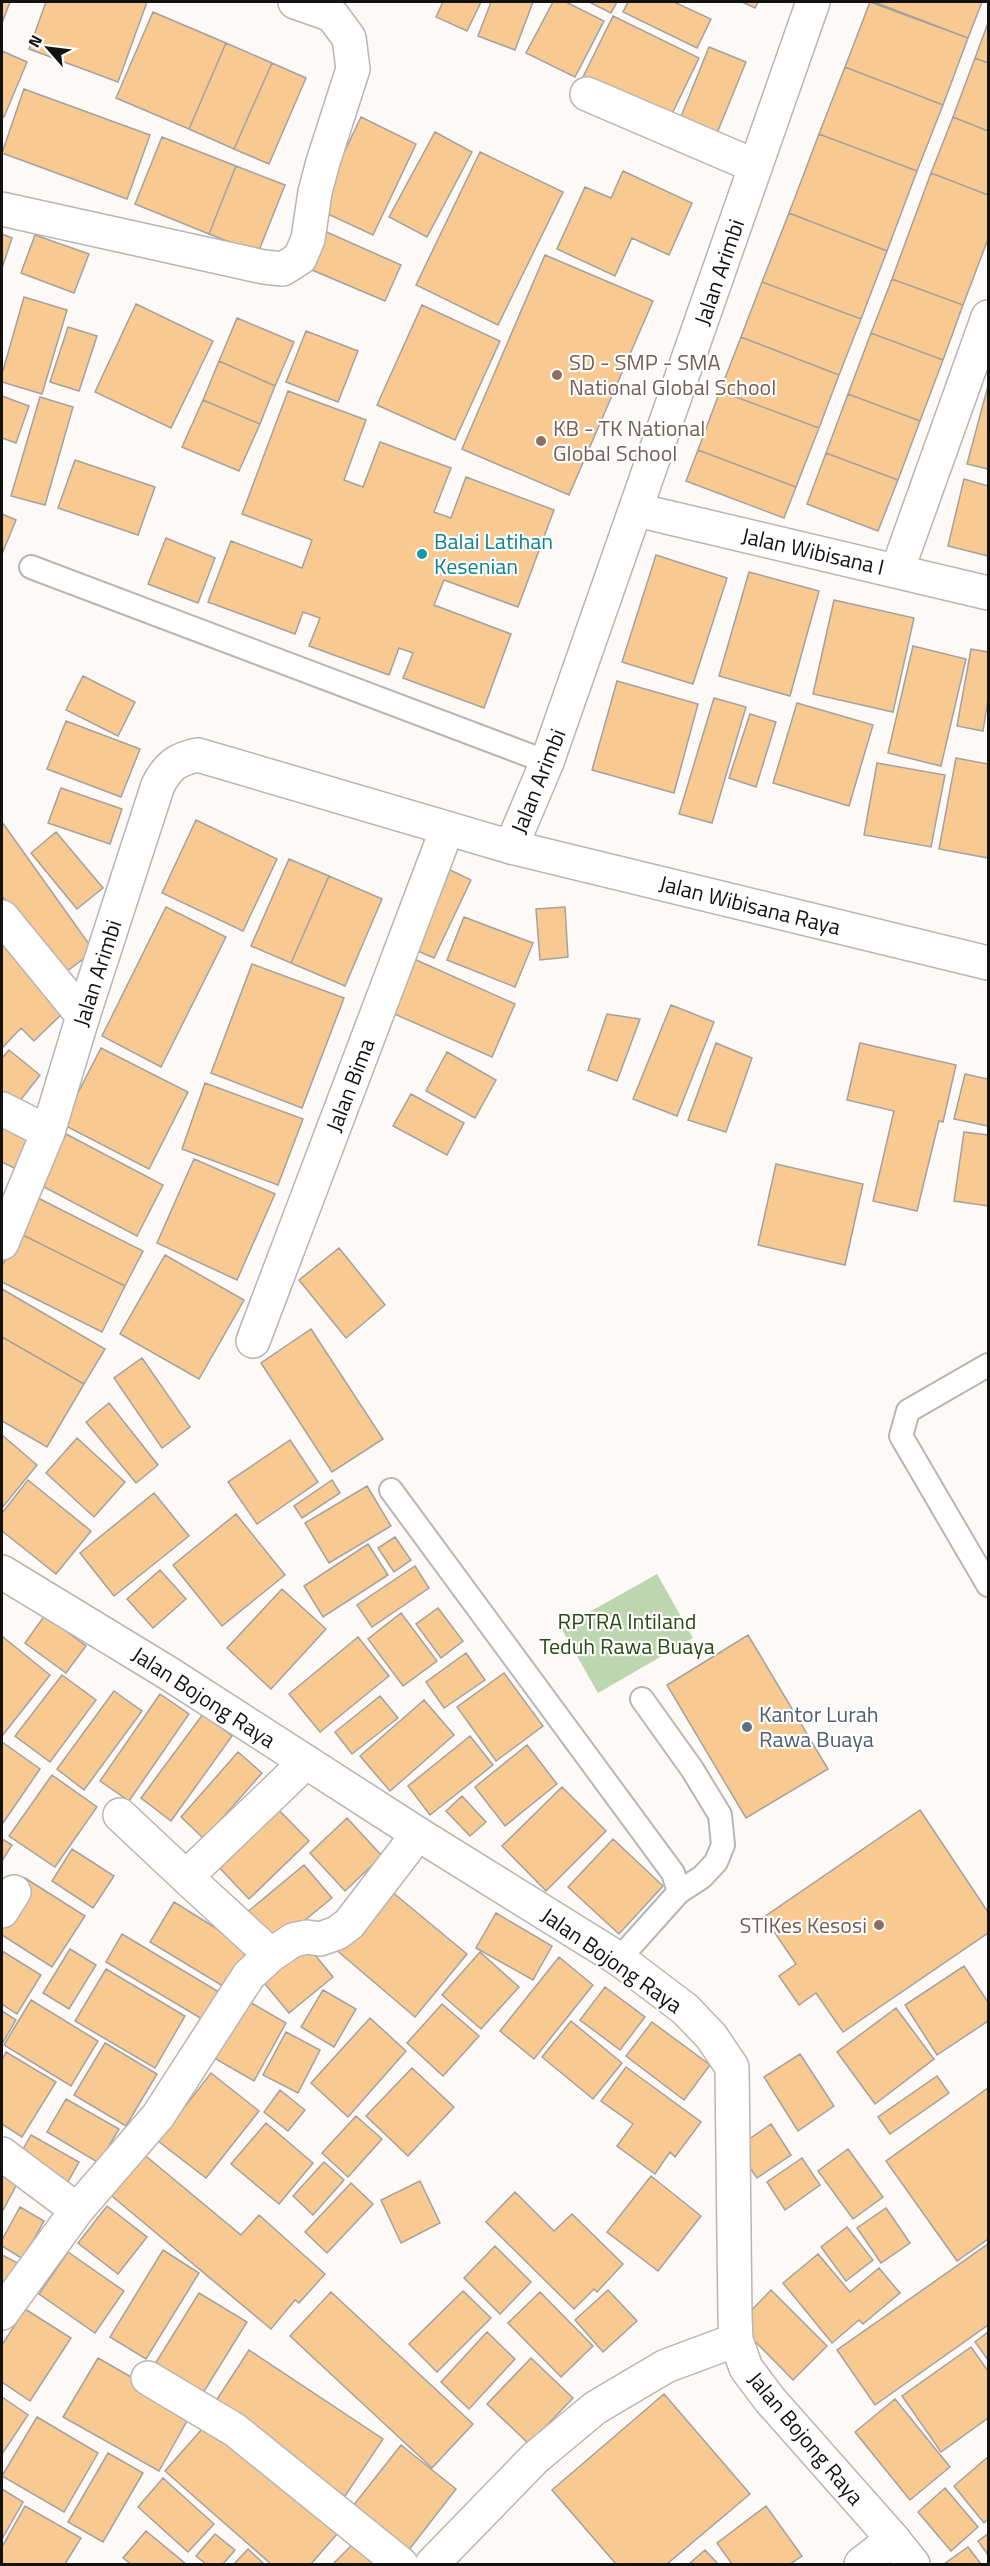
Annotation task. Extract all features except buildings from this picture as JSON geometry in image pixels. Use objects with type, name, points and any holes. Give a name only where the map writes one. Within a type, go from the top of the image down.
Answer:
[{"type":"street","points":[[2,209],[264,267],[283,268],[300,258],[308,239],[315,192],[353,69],[349,38],[332,15],[295,2]]},
{"type":"street","name":"Jalan Arimbi","points":[[2,1243],[48,1132],[82,1016],[158,785],[166,770],[180,759],[198,755],[511,847],[547,762],[813,2]]},
{"type":"street","points":[[587,94],[755,166]]},
{"type":"street","points":[[897,571],[979,373],[988,317]]},
{"type":"street","name":"Jalan Wibisana I","points":[[637,510],[988,593]]},
{"type":"street","name":"Jalan Bima","points":[[253,1341],[447,829]]},
{"type":"street","name":"Jalan Wibisana Raya","points":[[511,847],[988,963]]},
{"type":"street","points":[[2,917],[82,1016]]},
{"type":"street","points":[[2,1109],[48,1132]]},
{"type":"street","name":"Jalan Bojong Raya","points":[[2,1572],[168,1673],[618,1959],[685,2010],[711,2036],[732,2067],[736,2340],[746,2368],[770,2400],[893,2539],[913,2565]]},
{"type":"street","points":[[186,1877],[306,1762]]},
{"type":"street","points":[[120,1815],[272,1955]]},
{"type":"street","points":[[2,2313],[77,2210],[158,2116],[249,1975],[293,1940],[307,1937],[320,1939],[337,1933],[349,1924],[418,1834]]},
{"type":"street","points":[[2,2154],[77,2210]]},
{"type":"street","points":[[432,2565],[535,2458],[596,2408],[666,2366],[736,2340]]},
{"type":"street","points":[[148,2378],[235,2430],[401,2565]]},
{"type":"street","points":[[861,2565],[893,2539]]},
{"type":"lane","points":[[31,567],[547,762]]},
{"type":"lane","points":[[988,1365],[908,1412],[901,1436],[988,1585]]},
{"type":"lane","points":[[391,1490],[653,1845],[673,1873],[679,1892]]},
{"type":"lane","points":[[618,1959],[679,1892],[702,1877],[716,1862],[723,1845],[720,1815],[692,1769],[642,1699]]},
{"type":"green space","name":"RPTRA Intiland Teduh Rawa Buaya","points":[[657,1574],[693,1638],[598,1693],[561,1628]]},
{"type":"place","name":"SD - SMP - SMA National Global School","points":[[557,375]]},
{"type":"place","name":"KB - TK National Global School","points":[[541,441]]},
{"type":"place","name":"Balai Latihan Kesenian","points":[[422,554]]},
{"type":"place","name":"Kantor Lurah Rawa Buaya","points":[[747,1727]]},
{"type":"place","name":"STIKes Kesosi","points":[[879,1925]]}]
